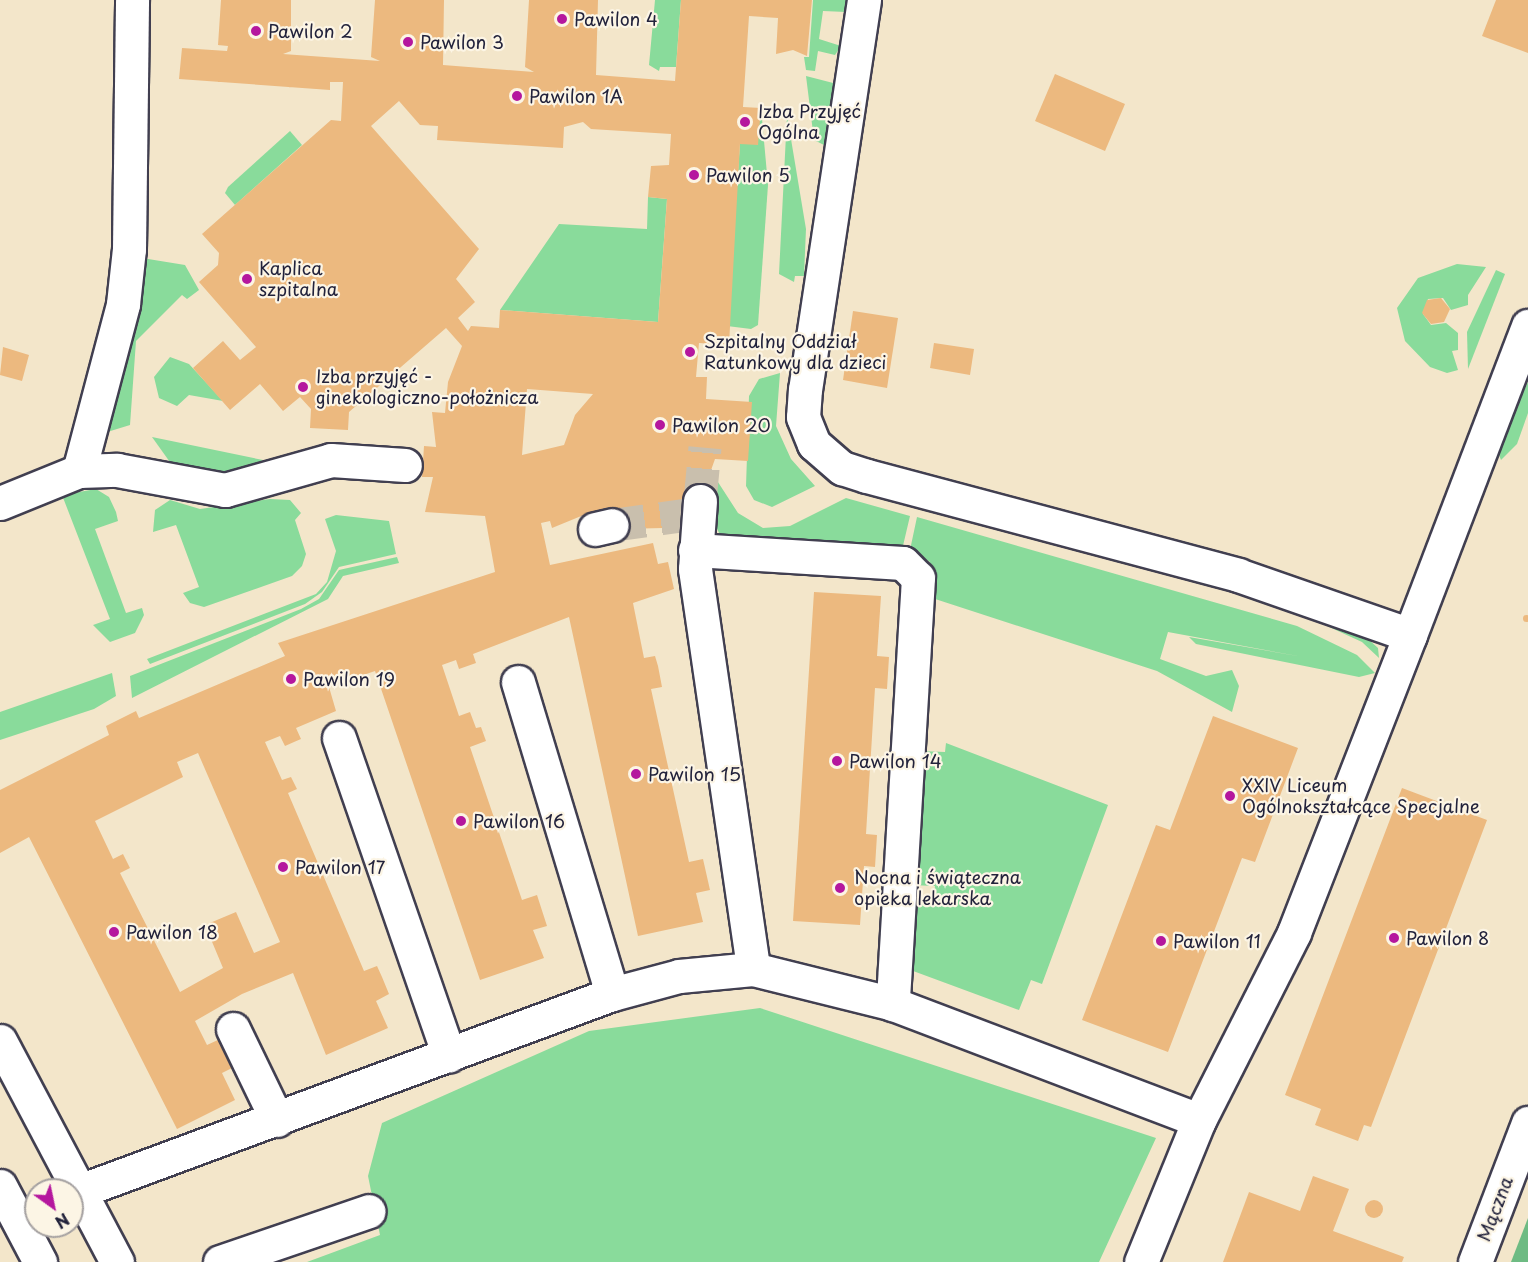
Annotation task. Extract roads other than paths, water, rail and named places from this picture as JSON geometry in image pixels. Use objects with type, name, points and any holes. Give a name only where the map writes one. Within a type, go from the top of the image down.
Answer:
[{"type":"street","points":[[79,471],[123,304],[129,249],[132,0]]},
{"type":"street","points":[[864,0],[805,389],[803,417],[814,444],[842,468],[1238,575],[1410,635]]},
{"type":"street","points":[[1141,1262],[1199,1120],[1294,933],[1528,326]]},
{"type":"street","points":[[0,503],[79,471],[117,470],[225,490],[331,460],[405,465]]},
{"type":"street","points":[[694,510],[695,550],[753,969]]},
{"type":"street","points":[[695,550],[903,563],[918,578],[893,1004]]},
{"type":"street","points":[[518,682],[612,994]]},
{"type":"street","points":[[339,738],[449,1055]]},
{"type":"street","points":[[84,1189],[277,1120],[612,994],[679,976],[753,969],[893,1004],[1199,1120]]},
{"type":"street","points":[[233,1029],[277,1120]]},
{"type":"street","points":[[0,1041],[70,1178]]},
{"type":"street","name":"Mączna","points":[[1475,1262],[1528,1123]]},
{"type":"street","points":[[0,1186],[40,1262]]},
{"type":"street","points":[[84,1204],[117,1262]]},
{"type":"street","points":[[220,1262],[369,1211]]},
{"type":"tunnel","points":[[700,501],[705,447]]},
{"type":"tunnel","points":[[612,525],[685,515]]},
{"type":"place","name":"Pawilon 4","points":[[562,19]]},
{"type":"place","name":"Pawilon 2","points":[[256,31]]},
{"type":"place","name":"Pawilon 3","points":[[408,42]]},
{"type":"place","name":"Pawilon 1A","points":[[517,96]]},
{"type":"place","name":"Izba Przyjęć Ogólna","points":[[745,122]]},
{"type":"place","name":"Pawilon 5","points":[[694,175]]},
{"type":"place","name":"Kaplica szpitalna","points":[[247,279]]},
{"type":"place","name":"Szpitalny Oddział Ratunkowy dla dzieci","points":[[690,352]]},
{"type":"place","name":"Izba przyjęć - ginekologiczno-położnicza","points":[[303,387]]},
{"type":"place","name":"Pawilon 20","points":[[660,425]]},
{"type":"place","name":"Pawilon 19","points":[[291,679]]},
{"type":"place","name":"Pawilon 14","points":[[837,761]]},
{"type":"place","name":"Pawilon 15","points":[[636,774]]},
{"type":"place","name":"XXIV Liceum Ogólnokształcące Specjalne","points":[[1230,796]]},
{"type":"place","name":"Pawilon 16","points":[[461,821]]},
{"type":"place","name":"Pawilon 17","points":[[283,867]]},
{"type":"place","name":"Nocna i świąteczna opieka lekarska","points":[[840,888]]},
{"type":"place","name":"Pawilon 18","points":[[114,932]]},
{"type":"place","name":"Pawilon 8","points":[[1394,938]]},
{"type":"place","name":"Pawilon 11","points":[[1161,941]]}]
